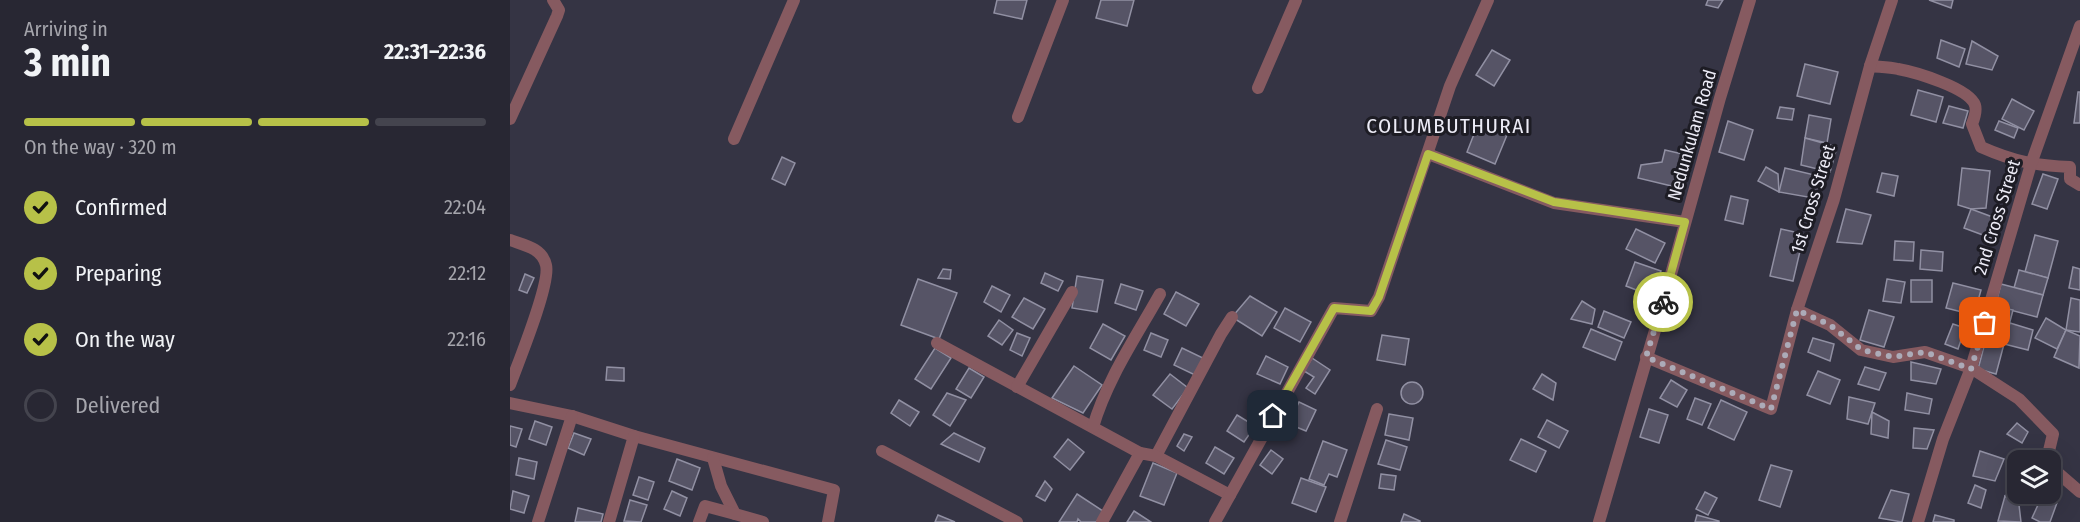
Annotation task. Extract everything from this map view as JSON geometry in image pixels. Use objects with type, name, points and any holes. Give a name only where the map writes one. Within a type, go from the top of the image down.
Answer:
[{"type":"street","points":[[510,119],[557,16],[559,10],[554,0]]},
{"type":"street","points":[[734,140],[794,0]]},
{"type":"street","points":[[1018,117],[1063,0]]},
{"type":"street","points":[[1258,88],[1296,0]]},
{"type":"street","points":[[1215,522],[1334,308],[1371,311],[1379,297],[1450,86],[1488,0]]},
{"type":"street","name":"Nedunkulam Road","points":[[1599,522],[1750,0]]},
{"type":"street","name":"1st Cross Street","points":[[1646,357],[1771,409],[1797,310],[1834,199],[1870,66],[1892,0]]},
{"type":"street","name":"2nd Cross Street","points":[[1918,522],[1943,439],[1971,369],[2031,164],[2080,26]]},
{"type":"street","points":[[1870,66],[1898,69],[1933,79],[1966,95],[1975,105],[1972,124],[1981,147],[2005,158],[2031,164],[2070,167],[2070,179],[2080,184]]},
{"type":"street","points":[[1428,154],[1554,202],[1685,222]]},
{"type":"street","points":[[510,240],[535,249],[546,264],[547,277],[510,385]]},
{"type":"street","points":[[1017,387],[1072,292]]},
{"type":"street","points":[[1094,426],[1100,406],[1119,365],[1161,294]]},
{"type":"street","points":[[1797,310],[1830,325],[1862,350],[1893,357],[1925,352],[1971,369],[2019,399],[2053,434],[2049,450]]},
{"type":"street","points":[[1156,456],[1232,317]]},
{"type":"street","points":[[937,343],[1094,426],[1140,453],[1156,456],[1230,495]]},
{"type":"street","points":[[510,404],[572,416],[634,436],[834,490],[828,522]]},
{"type":"street","points":[[1340,522],[1377,409]]},
{"type":"street","points":[[538,522],[572,416]]},
{"type":"street","points":[[609,522],[634,436]]},
{"type":"street","points":[[882,451],[1017,522]]},
{"type":"street","points":[[1102,522],[1140,453]]},
{"type":"street","points":[[712,458],[721,486],[735,514]]},
{"type":"street","points":[[2061,476],[2080,492]]},
{"type":"street","points":[[699,522],[705,506],[763,522]]},
{"type":"building","points":[[997,0],[1027,0],[1022,19],[994,13]]},
{"type":"building","points":[[1101,0],[1134,0],[1127,26],[1096,18]]},
{"type":"building","points":[[1708,0],[1723,0],[1718,8],[1706,5]]},
{"type":"building","points":[[1929,0],[1953,0],[1951,8]]},
{"type":"building","points":[[1941,40],[1965,49],[1959,67],[1937,58]]},
{"type":"building","points":[[1972,41],[1998,56],[1992,70],[1966,64]]},
{"type":"building","points":[[1492,50],[1510,60],[1494,86],[1476,75]]},
{"type":"building","points":[[1805,64],[1838,72],[1830,104],[1797,96]]},
{"type":"building","points":[[1918,90],[1943,97],[1936,122],[1911,115]]},
{"type":"building","points":[[2078,92],[2080,92],[2080,123],[2074,123]]},
{"type":"building","points":[[2012,99],[2034,111],[2024,130],[2002,119]]},
{"type":"building","points":[[1949,106],[1968,111],[1963,128],[1943,123]]},
{"type":"building","points":[[1780,107],[1794,109],[1792,120],[1777,118]]},
{"type":"building","points":[[1809,115],[1831,119],[1827,143],[1805,138]]},
{"type":"building","points":[[1728,121],[1753,130],[1744,160],[1719,152]]},
{"type":"building","points":[[1999,121],[2018,128],[2014,138],[1995,130]]},
{"type":"building","points":[[1478,124],[1507,135],[1495,164],[1467,152]]},
{"type":"building","points":[[1805,138],[1837,147],[1830,172],[1801,165]]},
{"type":"building","points":[[1665,150],[1687,155],[1680,188],[1638,178],[1641,165],[1662,162]]},
{"type":"building","points":[[782,157],[795,163],[785,185],[772,179]]},
{"type":"building","points":[[1766,167],[1778,174],[1779,192],[1758,181]]},
{"type":"building","points":[[1785,168],[1823,177],[1819,199],[1779,192]]},
{"type":"building","points":[[1962,168],[1990,171],[1986,208],[1971,209],[1958,205]]},
{"type":"building","points":[[1882,173],[1898,176],[1894,196],[1877,192]]},
{"type":"building","points":[[2043,174],[2058,179],[2047,209],[2032,204]]},
{"type":"building","points":[[1731,196],[1748,200],[1743,224],[1725,220]]},
{"type":"building","points":[[1846,209],[1871,215],[1862,244],[1837,242]]},
{"type":"building","points":[[1971,209],[1998,219],[1991,238],[1964,228]]},
{"type":"building","points":[[1636,229],[1665,243],[1655,263],[1626,249]]},
{"type":"building","points":[[1781,229],[1804,234],[1793,281],[1770,276]]},
{"type":"building","points":[[2035,235],[2058,241],[2048,278],[2025,272]]},
{"type":"building","points":[[1895,241],[1914,242],[1913,261],[1894,260]]},
{"type":"building","points":[[1921,250],[1943,252],[1942,271],[1920,269]]},
{"type":"building","points":[[1635,262],[1661,271],[1652,296],[1626,286]]},
{"type":"building","points":[[2073,267],[2080,269],[2080,290],[2069,288]]},
{"type":"building","points":[[943,269],[951,270],[950,279],[938,278]]},
{"type":"building","points":[[2019,270],[2048,278],[2043,295],[2014,288]]},
{"type":"building","points":[[1045,273],[1063,281],[1058,291],[1041,283]]},
{"type":"building","points":[[525,274],[534,278],[527,293],[519,290]]},
{"type":"building","points":[[1077,276],[1103,280],[1097,312],[1072,308]]},
{"type":"building","points":[[918,279],[957,293],[939,339],[901,325]]},
{"type":"building","points":[[1887,279],[1905,282],[1901,303],[1883,301]]},
{"type":"building","points":[[1911,280],[1932,280],[1932,302],[1911,302]]},
{"type":"building","points":[[1953,283],[1981,290],[1974,315],[1946,308]]},
{"type":"building","points":[[1121,284],[1143,291],[1136,310],[1115,303]]},
{"type":"building","points":[[2001,284],[2043,295],[2037,317],[1995,306]]},
{"type":"building","points":[[992,286],[1010,295],[1001,312],[984,302]]},
{"type":"building","points":[[1176,292],[1199,304],[1186,326],[1164,314]]},
{"type":"building","points":[[1250,296],[1277,312],[1262,336],[1232,317]]},
{"type":"building","points":[[1024,298],[1045,309],[1033,329],[1012,317]]},
{"type":"building","points":[[2071,298],[2080,300],[2080,332],[2066,330]]},
{"type":"building","points":[[1582,301],[1595,309],[1592,324],[1571,319]]},
{"type":"building","points":[[1995,306],[2013,310],[2004,344],[1986,339]]},
{"type":"building","points":[[1285,308],[1311,322],[1300,342],[1274,328]]},
{"type":"building","points":[[1869,310],[1894,317],[1884,347],[1860,340]]},
{"type":"building","points":[[1604,311],[1631,322],[1624,338],[1598,327]]},
{"type":"building","points":[[2046,318],[2066,330],[2057,349],[2035,338]]},
{"type":"building","points":[[999,320],[1013,330],[1002,345],[988,336]]},
{"type":"building","points":[[2010,323],[2033,330],[2028,350],[2004,344]]},
{"type":"building","points":[[1103,324],[1125,336],[1111,360],[1090,348]]},
{"type":"building","points":[[1953,324],[1965,328],[1958,349],[1945,344]]},
{"type":"building","points":[[1591,329],[1622,342],[1615,360],[1583,347]]},
{"type":"building","points":[[2066,330],[2080,336],[2079,368],[2054,357]]},
{"type":"building","points":[[1017,333],[1030,338],[1022,356],[1010,350]]},
{"type":"building","points":[[1151,333],[1168,340],[1161,357],[1144,350]]},
{"type":"building","points":[[1382,335],[1409,339],[1405,365],[1377,360]]},
{"type":"building","points":[[1813,338],[1834,344],[1830,361],[1808,352]]},
{"type":"building","points":[[1986,339],[2004,344],[1996,374],[1978,369]]},
{"type":"building","points":[[935,348],[951,358],[931,389],[915,379]]},
{"type":"building","points":[[1182,348],[1203,358],[1195,375],[1174,365]]},
{"type":"building","points":[[1266,356],[1288,367],[1280,384],[1257,374]]},
{"type":"building","points":[[1312,358],[1330,370],[1315,394],[1306,388],[1314,377],[1304,371]]},
{"type":"building","points":[[1911,362],[1941,369],[1936,384],[1911,380]]},
{"type":"building","points":[[1074,366],[1102,385],[1083,413],[1052,398]]},
{"type":"building","points":[[607,367],[624,368],[624,381],[606,380]]},
{"type":"building","points":[[1865,367],[1886,373],[1879,390],[1858,384]]},
{"type":"building","points":[[969,368],[984,377],[971,398],[956,389]]},
{"type":"building","points":[[1818,371],[1840,380],[1830,404],[1807,395]]},
{"type":"building","points":[[1170,374],[1188,388],[1172,409],[1153,395]]},
{"type":"building","points":[[1542,374],[1556,383],[1553,400],[1533,389]]},
{"type":"building","points":[[1671,380],[1687,390],[1677,407],[1660,398]]},
{"type":"building","points":[[1412,382],[1420,385],[1423,393],[1420,401],[1412,404],[1404,401],[1401,393],[1404,385]]},
{"type":"building","points":[[947,393],[966,400],[950,426],[933,415]]},
{"type":"building","points":[[1907,393],[1932,399],[1929,414],[1905,410]]},
{"type":"building","points":[[1849,397],[1875,403],[1868,424],[1847,419]]},
{"type":"building","points":[[1695,398],[1711,404],[1702,425],[1687,419]]},
{"type":"building","points":[[899,400],[919,412],[910,426],[891,413]]},
{"type":"building","points":[[1721,400],[1747,412],[1734,440],[1708,428]]},
{"type":"building","points":[[1299,402],[1316,410],[1306,431],[1289,424]]},
{"type":"building","points":[[1649,409],[1668,415],[1659,443],[1640,437]]},
{"type":"building","points":[[1872,412],[1889,421],[1888,438],[1871,434]]},
{"type":"building","points":[[1389,414],[1413,418],[1409,440],[1385,435]]},
{"type":"building","points":[[1237,415],[1255,426],[1244,442],[1227,431]]},
{"type":"building","points":[[1547,420],[1568,431],[1559,448],[1538,437]]},
{"type":"building","points":[[535,421],[552,427],[546,445],[529,439]]},
{"type":"building","points":[[2017,423],[2028,432],[2022,443],[2007,434]]},
{"type":"building","points":[[510,426],[522,429],[516,447],[510,445]]},
{"type":"building","points":[[1914,428],[1934,430],[1927,449],[1913,448]]},
{"type":"building","points":[[574,433],[591,439],[584,455],[568,448]]},
{"type":"building","points":[[954,433],[985,448],[979,462],[941,444]]},
{"type":"building","points":[[1184,434],[1192,437],[1184,451],[1177,446]]},
{"type":"building","points":[[1068,439],[1084,452],[1070,470],[1054,457]]},
{"type":"building","points":[[1521,439],[1546,451],[1536,472],[1510,460]]},
{"type":"building","points":[[1386,440],[1407,447],[1400,470],[1378,464]]},
{"type":"building","points":[[1323,441],[1347,450],[1337,477],[1329,474],[1324,485],[1309,479]]},
{"type":"building","points":[[1215,447],[1234,458],[1224,474],[1206,463]]},
{"type":"building","points":[[1271,450],[1283,459],[1272,474],[1260,465]]},
{"type":"building","points":[[1980,451],[2004,459],[1995,481],[1973,476]]},
{"type":"building","points":[[519,458],[537,462],[534,479],[516,475]]},
{"type":"building","points":[[677,459],[700,468],[692,490],[669,481]]},
{"type":"building","points":[[1153,463],[1177,473],[1164,505],[1140,496]]},
{"type":"building","points":[[1771,465],[1792,471],[1780,507],[1759,500]]},
{"type":"building","points":[[1381,474],[1396,476],[1394,490],[1379,488]]},
{"type":"building","points":[[639,477],[654,482],[648,500],[633,495]]},
{"type":"building","points":[[1301,478],[1326,487],[1316,512],[1292,503]]},
{"type":"building","points":[[1045,481],[1052,489],[1045,501],[1036,496]]},
{"type":"building","points":[[1975,485],[1986,490],[1981,508],[1968,503]]},
{"type":"building","points":[[1891,490],[1909,494],[1902,522],[1879,518]]},
{"type":"building","points":[[513,491],[529,496],[524,513],[510,509]]},
{"type":"building","points":[[672,491],[687,498],[680,516],[664,509]]},
{"type":"building","points":[[1705,492],[1717,498],[1708,515],[1696,509]]},
{"type":"building","points":[[1077,494],[1106,513],[1096,522],[1081,522],[1078,519],[1077,522],[1059,522]]},
{"type":"building","points":[[2005,496],[2007,504],[2019,505],[2021,522],[1998,521]]},
{"type":"building","points":[[630,500],[647,505],[641,522],[624,521]]},
{"type":"building","points":[[2038,504],[2057,504],[2050,522],[2040,522],[2032,518]]},
{"type":"building","points":[[578,508],[603,514],[601,522],[575,522]]},
{"type":"building","points":[[1134,511],[1151,522],[1127,522]]},
{"type":"building","points":[[1404,514],[1420,521],[1420,522],[1401,522]]},
{"type":"building","points":[[938,515],[955,522],[935,522]]},
{"type":"building","points":[[1697,515],[1719,521],[1719,522],[1695,522]]},
{"type":"building","points":[[1935,515],[1954,520],[1954,522],[1933,522]]},
{"type":"way so far","points":[[1663,302],[1646,357],[1771,409],[1797,310],[1830,325],[1862,350],[1893,357],[1925,352],[1971,369],[1985,323]]},
{"type":"district","name":"COLUMBUTHURAI","points":[[1449,126]]},
{"type":"route","points":[[1273,416],[1334,308],[1371,311],[1379,297],[1428,154],[1554,202],[1685,222],[1663,302]]}]
